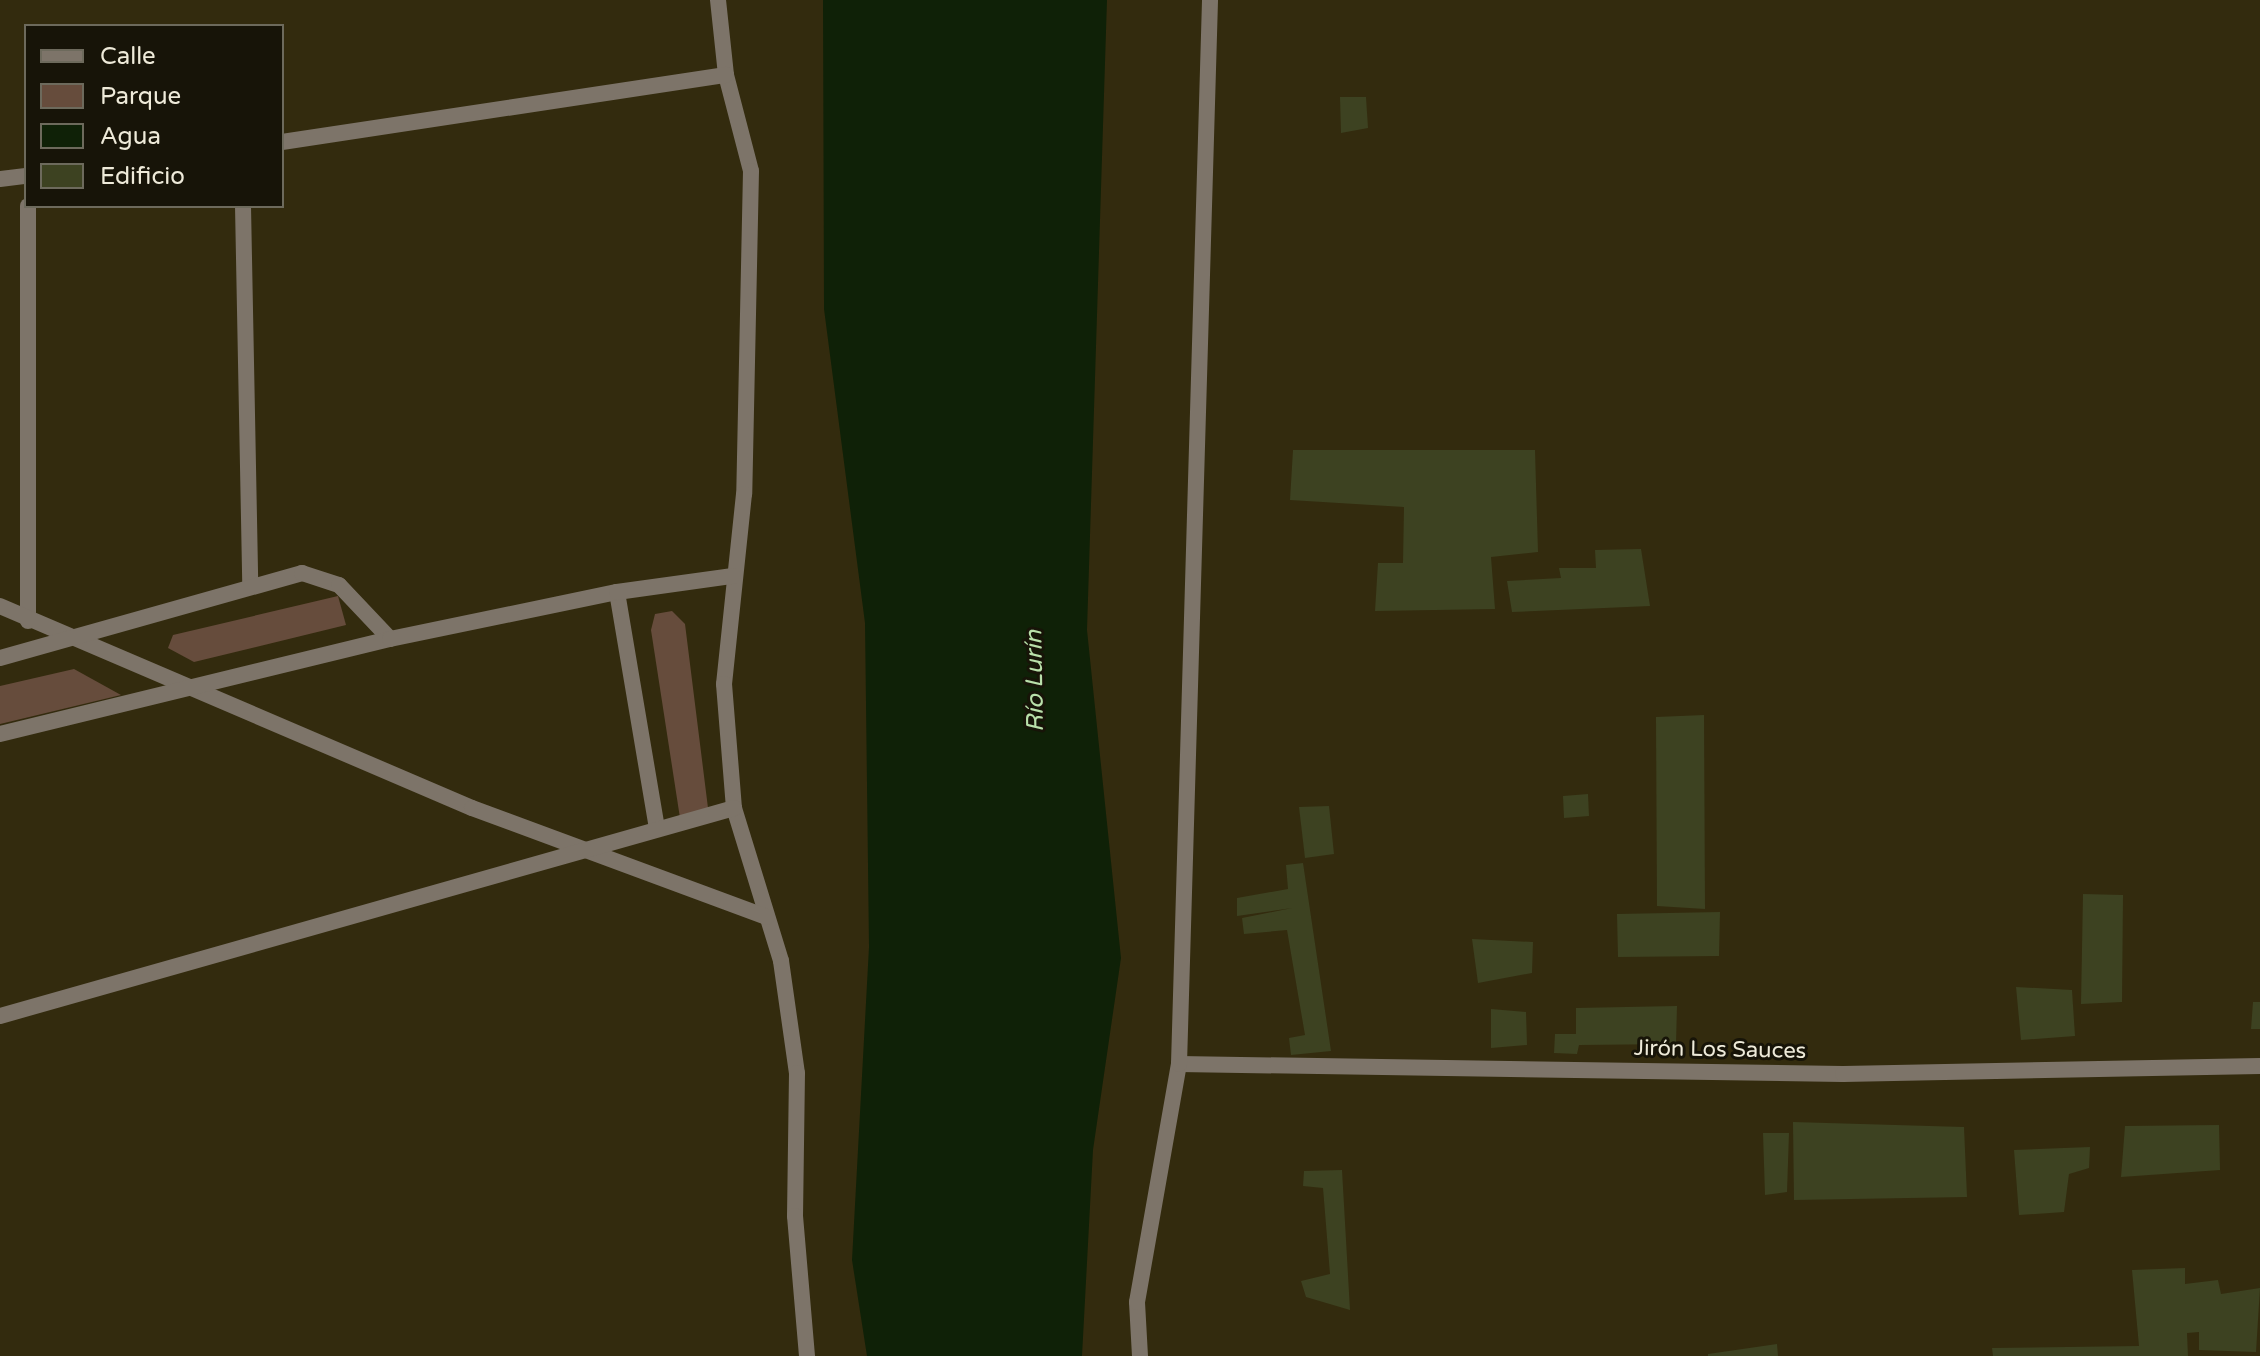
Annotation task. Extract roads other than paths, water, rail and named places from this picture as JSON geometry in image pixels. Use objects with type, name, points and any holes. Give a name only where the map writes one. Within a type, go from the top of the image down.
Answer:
[{"type":"street","points":[[718,0],[726,75],[751,171],[744,494],[724,684],[734,808],[767,917],[797,1073],[795,1216],[807,1356]]},
{"type":"street","points":[[1140,1356],[1137,1302],[1179,1064],[1210,0]]},
{"type":"street","points":[[284,142],[726,75]]},
{"type":"street","points":[[0,179],[24,176]]},
{"type":"street","points":[[28,208],[28,621]]},
{"type":"street","points":[[243,208],[250,586]]},
{"type":"street","points":[[0,658],[77,642],[250,586],[324,575],[390,639]]},
{"type":"street","points":[[0,734],[390,639],[617,592],[733,576]]},
{"type":"street","points":[[617,592],[657,828]]},
{"type":"street","points":[[0,606],[77,642],[581,847],[767,917]]},
{"type":"street","points":[[0,1016],[581,847],[734,808]]},
{"type":"street","name":"Jirón Los Sauces","points":[[1179,1064],[1843,1074],[2260,1066]]},
{"type":"water","name":"Río Lurín","points":[[823,0],[1107,0],[1087,630],[1121,958],[1093,1150],[1082,1356],[867,1356],[852,1260],[869,947],[865,623],[824,309]]}]
